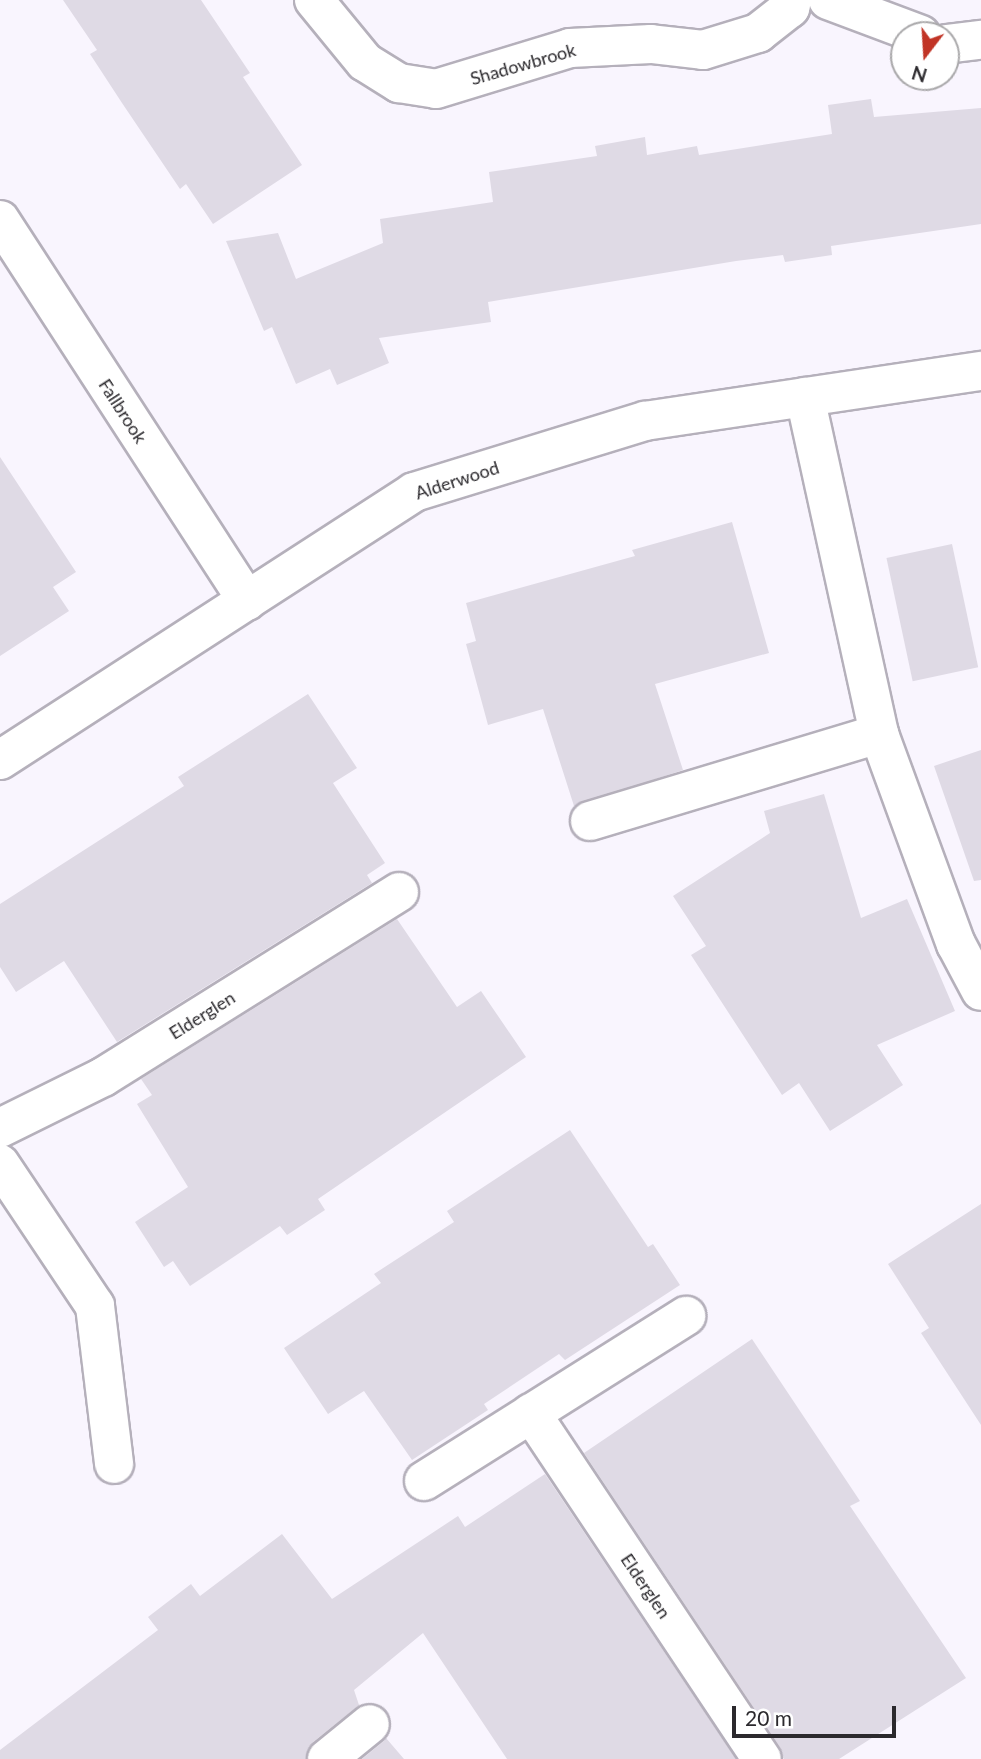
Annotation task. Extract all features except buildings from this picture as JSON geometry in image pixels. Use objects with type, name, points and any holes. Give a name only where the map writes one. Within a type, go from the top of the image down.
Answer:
[{"type":"street","name":"Shadowbrook","points":[[314,0],[365,62],[399,83],[436,89],[570,48],[651,44],[704,50],[758,33],[790,8],[792,0]]},
{"type":"street","points":[[828,0],[890,23]]},
{"type":"street","points":[[960,42],[981,40]]},
{"type":"street","name":"Fallbrook","points":[[0,220],[247,601]]},
{"type":"street","name":"Alderwood","points":[[0,760],[414,492],[645,421],[981,371]]},
{"type":"street","points":[[805,397],[880,734],[956,944],[981,991]]},
{"type":"street","points":[[590,821],[880,734]]},
{"type":"street","name":"Elderglen","points":[[0,1128],[103,1077],[399,892]]},
{"type":"street","points":[[0,1164],[95,1306],[114,1464]]},
{"type":"street","points":[[424,1481],[686,1316]]},
{"type":"street","name":"Elderglen","points":[[531,1413],[762,1759]]},
{"type":"street","points":[[327,1759],[369,1724]]}]
